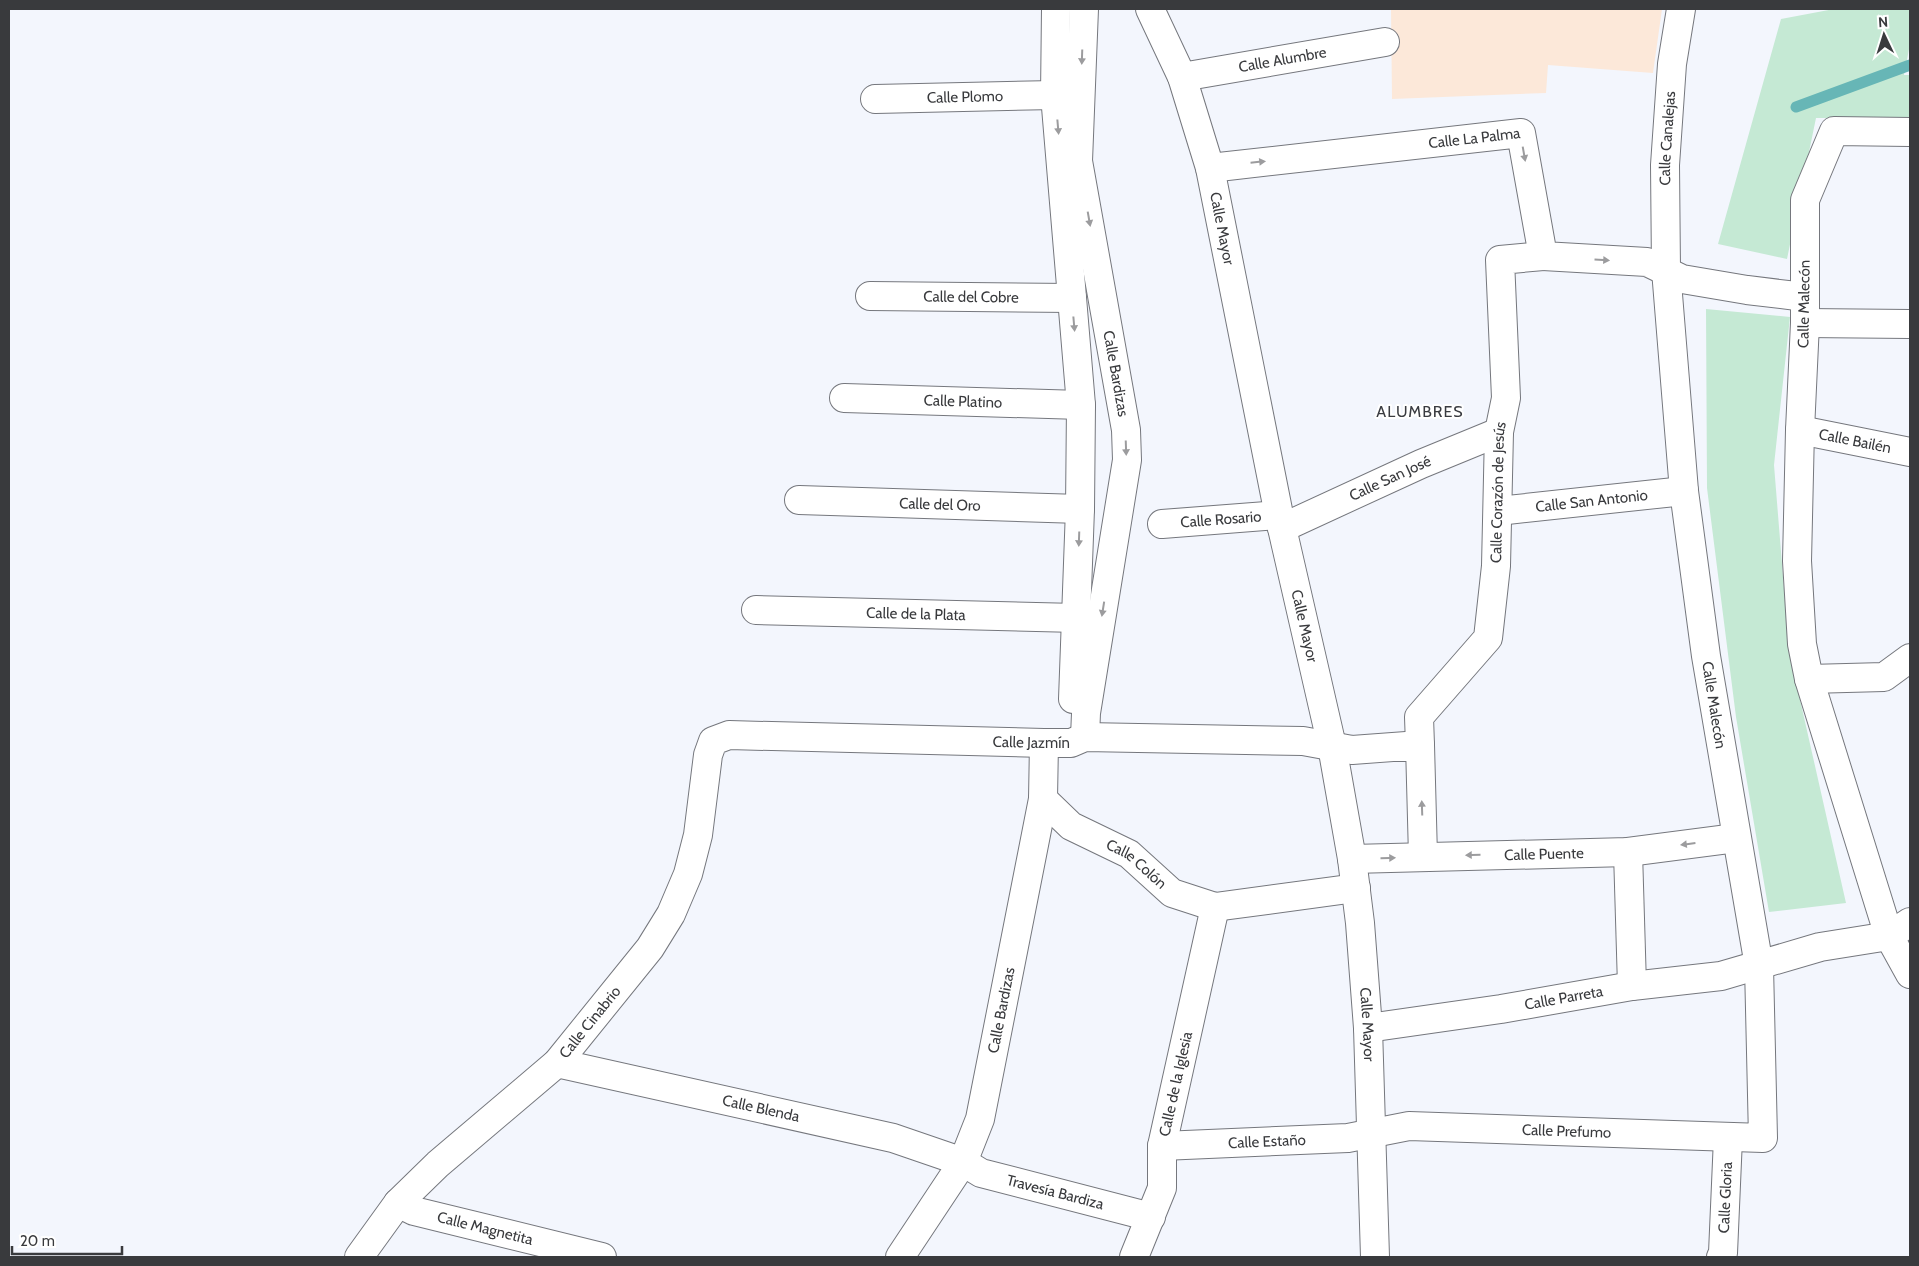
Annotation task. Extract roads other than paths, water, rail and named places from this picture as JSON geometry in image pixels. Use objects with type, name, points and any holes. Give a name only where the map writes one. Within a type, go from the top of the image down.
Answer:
[{"type":"street","points":[[1056,9],[1055,95],[1081,405],[1077,618],[1078,740]]},
{"type":"street","name":"Calle Bardizas","points":[[1078,740],[1086,713],[1127,460],[1126,430],[1078,161],[1084,9]]},
{"type":"street","name":"Calle Mayor","points":[[1150,9],[1182,78],[1210,168],[1281,522],[1332,746],[1356,888],[1368,1028],[1375,1257]]},
{"type":"street","name":"Calle Canalejas","points":[[1666,270],[1666,156],[1672,64],[1680,9]]},
{"type":"street","name":"Calle Alumbre","points":[[1182,78],[1385,42]]},
{"type":"street","name":"Calle Plomo","points":[[875,99],[1055,95]]},
{"type":"street","name":"Calle Malecón","points":[[1910,132],[1834,131],[1805,200],[1805,310],[1797,561],[1802,644],[1809,679],[1900,929],[1910,974]]},
{"type":"street","name":"Calle La Palma","points":[[1210,168],[1520,133],[1543,256]]},
{"type":"street","points":[[1543,256],[1647,262],[1682,279],[1748,290],[1805,310],[1910,324]]},
{"type":"street","name":"Calle Corazón de Jesús","points":[[1423,856],[1419,717],[1488,638],[1496,566],[1499,432],[1506,398],[1500,260],[1543,256]]},
{"type":"street","name":"Calle Malecón","points":[[1666,270],[1684,490],[1706,656],[1758,966],[1763,1138]]},
{"type":"street","name":"Calle del Cobre","points":[[870,296],[1072,298]]},
{"type":"street","name":"Calle Platino","points":[[844,398],[1081,405]]},
{"type":"street","name":"Calle Bailén","points":[[1800,430],[1910,452]]},
{"type":"street","name":"Calle San José","points":[[1281,522],[1499,432]]},
{"type":"street","name":"Calle San Antonio","points":[[1498,511],[1684,490]]},
{"type":"street","name":"Calle del Oro","points":[[799,500],[1080,509]]},
{"type":"street","name":"Calle Rosario","points":[[1162,524],[1281,522]]},
{"type":"street","name":"Calle de la Plata","points":[[756,610],[1077,618]]},
{"type":"street","points":[[1809,679],[1884,677],[1910,658]]},
{"type":"street","name":"Calle Jazmín","points":[[729,735],[1044,744],[1078,740],[1303,741],[1352,750],[1420,745]]},
{"type":"street","name":"Calle Cinabrio","points":[[359,1257],[398,1202],[438,1164],[557,1063],[622,986],[650,948],[672,914],[688,874],[698,835],[708,755],[713,742],[729,735]]},
{"type":"street","name":"Calle Bardizas","points":[[900,1257],[963,1162],[980,1119],[1043,799],[1044,744]]},
{"type":"street","name":"Calle Colón","points":[[1043,799],[1071,826],[1129,854],[1172,893],[1215,907],[1356,888]]},
{"type":"street","name":"Calle Puente","points":[[1352,859],[1628,852],[1736,838]]},
{"type":"street","points":[[1628,852],[1632,986]]},
{"type":"street","name":"Calle de la Iglesia","points":[[1134,1257],[1162,1188],[1162,1146],[1215,907]]},
{"type":"street","name":"Calle Parreta","points":[[1368,1028],[1501,1009],[1632,986],[1721,976],[1820,947],[1900,929]]},
{"type":"street","name":"Calle Blenda","points":[[557,1063],[893,1138],[963,1162]]},
{"type":"street","name":"Calle Prefumo","points":[[1370,1133],[1409,1126],[1763,1138]]},
{"type":"street","name":"Calle Estaño","points":[[1162,1146],[1348,1138],[1370,1133]]},
{"type":"street","name":"Calle Gloria","points":[[1721,1257],[1724,1253],[1728,1138]]},
{"type":"street","name":"Travesía Bardiza","points":[[963,1162],[981,1173],[1151,1217]]},
{"type":"street","name":"Calle Magnetita","points":[[398,1202],[414,1211],[571,1254],[602,1257]]},
{"type":"waterway","points":[[1796,107],[1910,65]]},
{"type":"district","name":"ALUMBRES","points":[[1420,411]]}]
